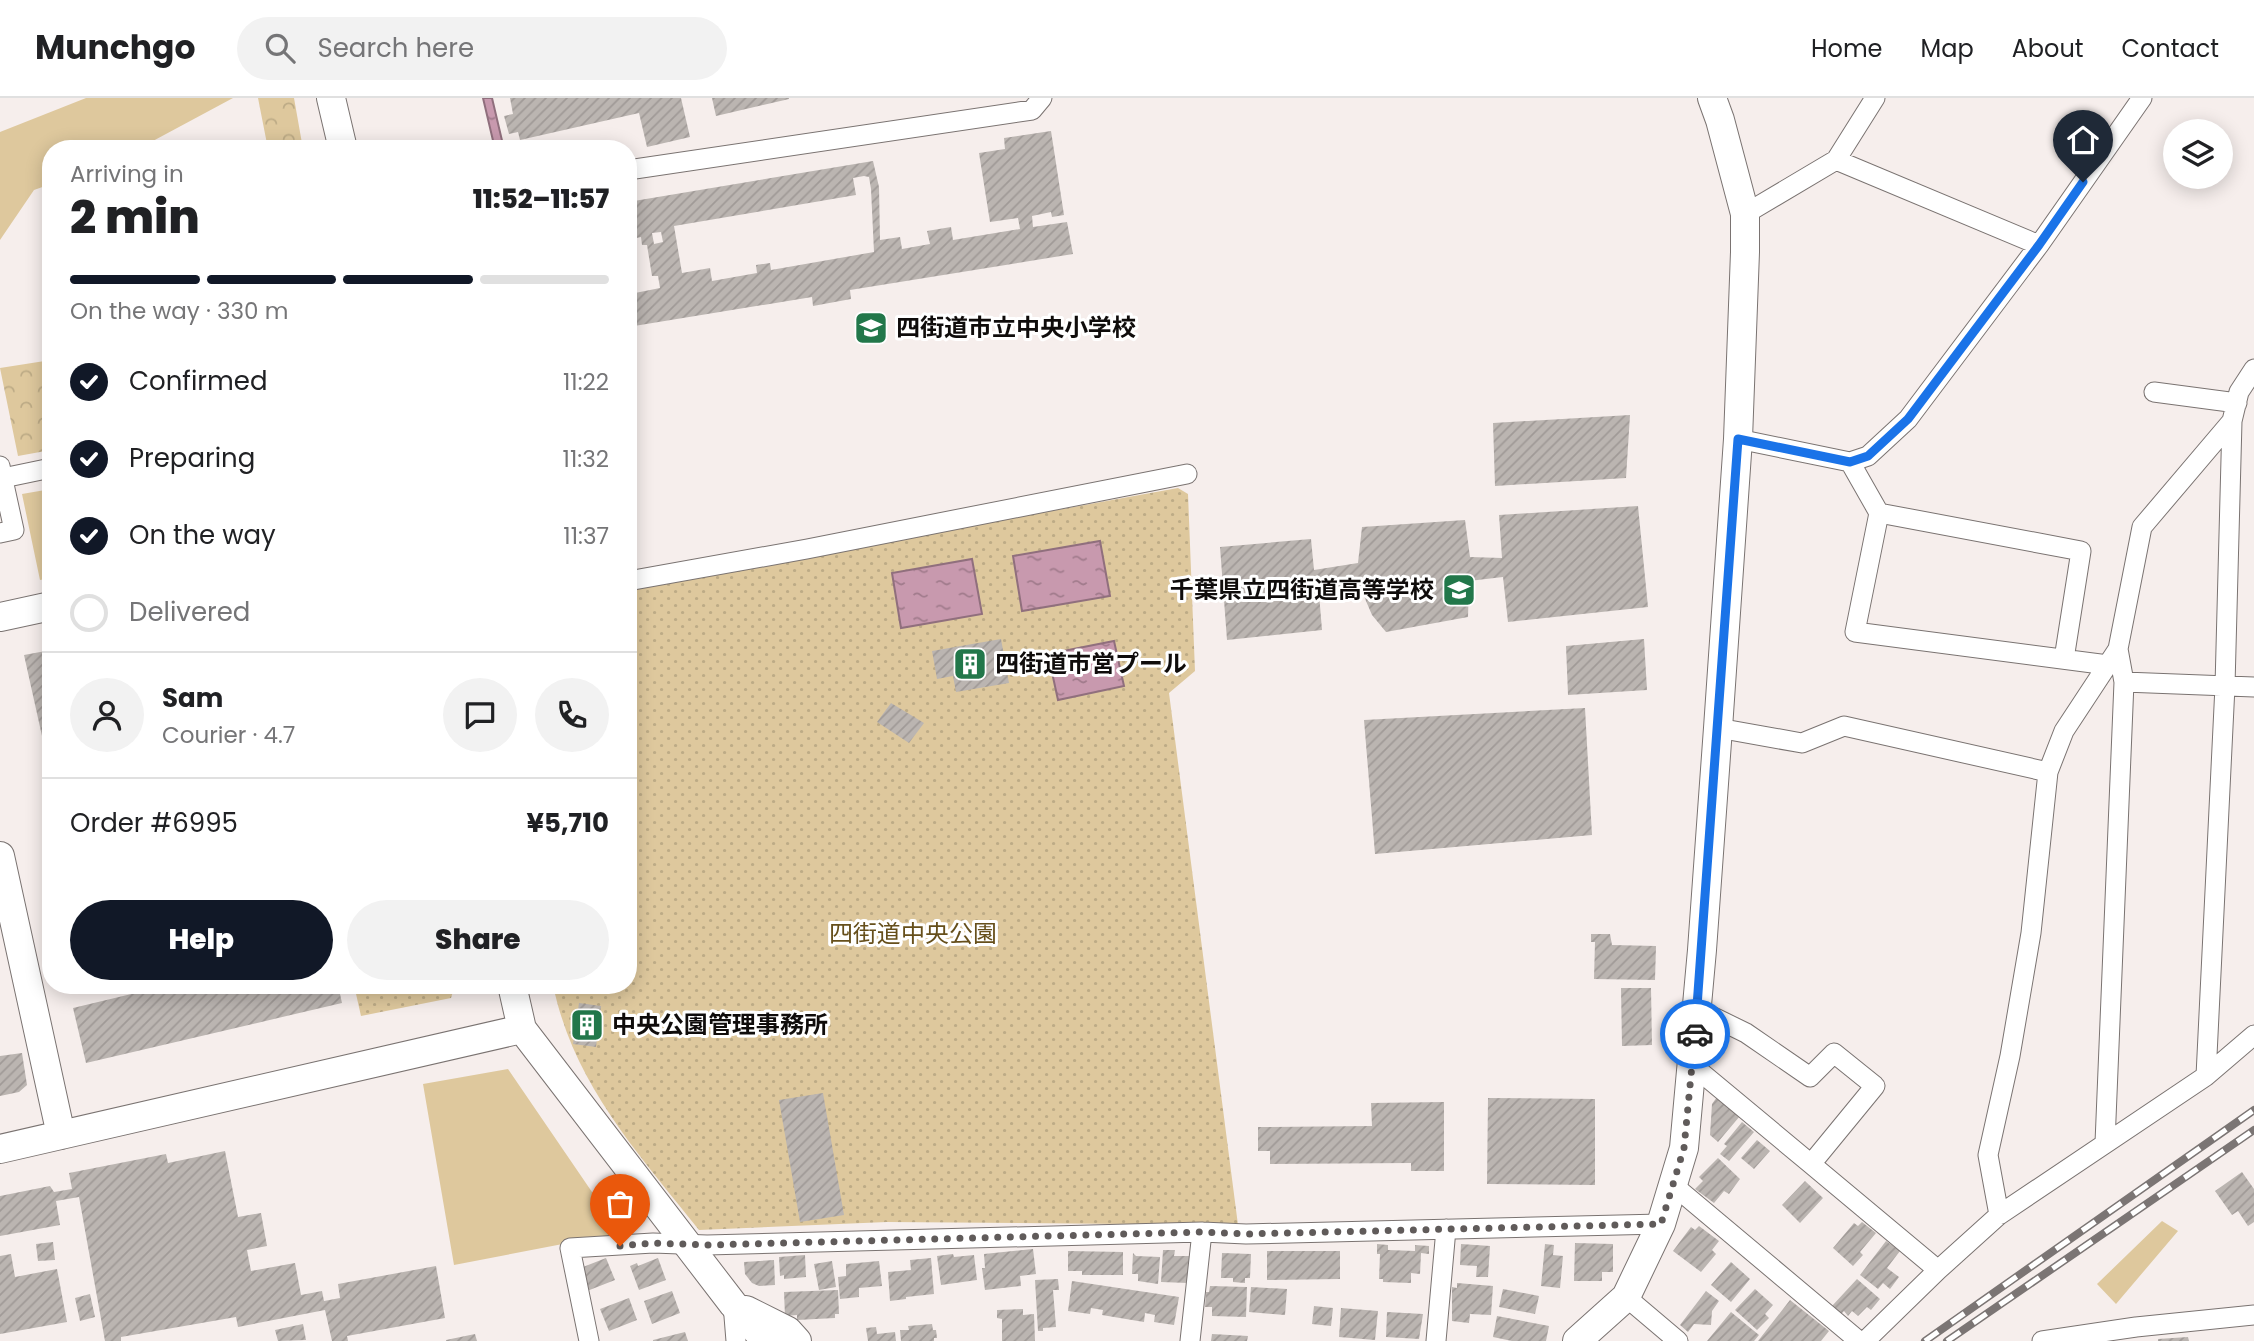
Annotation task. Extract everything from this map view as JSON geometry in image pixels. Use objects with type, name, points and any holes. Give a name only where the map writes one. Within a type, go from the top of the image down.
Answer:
[{"type":"street","points":[[331,98],[341,140]]},
{"type":"street","points":[[637,169],[1032,110],[1042,98]]},
{"type":"street","points":[[1577,1341],[1626,1297],[1661,1224],[1684,1148],[1697,1009],[1738,439],[1745,252],[1745,214],[1712,98]]},
{"type":"street","points":[[1745,214],[1836,160],[1875,98]]},
{"type":"street","points":[[1738,439],[1850,462],[1868,456],[1908,419],[2039,245],[2142,98]]},
{"type":"street","points":[[1836,160],[2039,245]]},
{"type":"street","points":[[2206,1076],[2225,686],[2234,412],[2239,392],[2254,369]]},
{"type":"street","points":[[2154,392],[2234,412]]},
{"type":"street","points":[[1998,1215],[1988,1155],[2010,1056],[2031,933],[2048,772],[2064,731],[2113,657],[2142,527],[2234,412]]},
{"type":"street","points":[[1850,462],[1879,513],[1855,632],[2064,659],[2113,657]]},
{"type":"street","points":[[0,533],[14,530],[1,472],[42,469]]},
{"type":"street","points":[[637,579],[807,549],[1187,474]]},
{"type":"street","points":[[1879,513],[2081,551],[2064,659]]},
{"type":"street","points":[[0,618],[42,608]]},
{"type":"street","points":[[2105,1143],[2124,682],[2113,657]]},
{"type":"street","points":[[2124,682],[2254,687]]},
{"type":"street","points":[[1718,728],[1802,743],[1844,726],[2048,772]]},
{"type":"street","points":[[0,856],[61,1135]]},
{"type":"street","points":[[514,994],[522,1029],[733,1304],[766,1341]]},
{"type":"street","points":[[1697,1009],[1746,1033],[1810,1077],[1834,1053],[1875,1086],[1811,1164]]},
{"type":"street","points":[[0,1149],[522,1029]]},
{"type":"street","points":[[1865,1341],[1998,1215],[2206,1076],[2254,1035]]},
{"type":"street","points":[[1692,1065],[1938,1270]]},
{"type":"street","points":[[1672,1185],[1860,1341]]},
{"type":"street","points":[[589,1341],[570,1248],[653,1243],[691,1246],[1202,1232],[1246,1234],[1661,1224]]},
{"type":"street","points":[[1436,1341],[1446,1229]]},
{"type":"street","points":[[1190,1341],[1202,1232]]},
{"type":"street","points":[[1626,1297],[1678,1341]]},
{"type":"street","points":[[733,1304],[736,1341]]},
{"type":"street","points":[[733,1304],[788,1331],[797,1341]]},
{"type":"street","points":[[2042,1341],[2136,1334],[2254,1315]]},
{"type":"green space","points":[[86,98],[233,98],[155,140],[42,140],[42,187],[34,190],[0,240],[0,132]]},
{"type":"green space","points":[[258,98],[294,98],[301,140],[266,140]]},
{"type":"green space","points":[[42,361],[42,452],[18,456],[0,368]]},
{"type":"green space","name":"四街道中央公園","points":[[1178,488],[1188,494],[1195,671],[1169,693],[1238,1225],[887,1222],[699,1230],[632,1145],[592,1086],[576,1055],[556,994],[637,994],[637,586]]},
{"type":"green space","points":[[42,491],[42,580],[40,580],[22,494]]},
{"type":"green space","points":[[356,994],[452,994],[451,998],[361,1016]]},
{"type":"green space","points":[[508,1069],[620,1233],[454,1265],[423,1084]]},
{"type":"green space","points":[[2162,1221],[2178,1231],[2116,1304],[2097,1284]]},
{"type":"water","points":[[483,98],[492,98],[502,140],[493,140]]},
{"type":"water","points":[[1100,541],[1110,596],[1022,611],[1013,556]]},
{"type":"water","points":[[972,559],[982,614],[901,628],[892,573]]},
{"type":"water","points":[[1114,641],[1124,686],[1058,700],[1048,654]]},
{"type":"building","points":[[510,98],[681,98],[690,137],[647,147],[639,113],[520,140],[518,132],[509,134],[504,116],[513,114]]},
{"type":"building","points":[[712,98],[789,98],[789,99],[716,116]]},
{"type":"building","points":[[1051,131],[1064,215],[1052,217],[1051,212],[1032,216],[1033,227],[1067,222],[1073,254],[850,290],[851,299],[813,306],[812,297],[637,326],[637,293],[660,288],[658,276],[652,276],[647,245],[642,245],[641,237],[637,238],[637,200],[873,161],[879,187],[880,240],[900,237],[902,249],[930,244],[927,231],[951,227],[953,240],[1020,229],[1018,218],[990,222],[979,153],[1005,149],[1004,138]],"holes":[[[869,177],[874,252],[771,270],[770,263],[756,265],[757,273],[712,281],[710,268],[682,273],[674,226],[856,195],[853,178]],[[661,232],[663,242],[654,244],[652,233]]]},
{"type":"building","points":[[1630,415],[1626,478],[1495,486],[1493,423]]},
{"type":"building","points":[[1638,506],[1648,607],[1508,622],[1503,577],[1469,581],[1468,617],[1386,632],[1372,615],[1360,587],[1319,594],[1322,630],[1227,640],[1220,547],[1311,539],[1314,570],[1358,563],[1362,527],[1465,520],[1470,557],[1502,558],[1499,515]]},
{"type":"building","name":"四街道市営プール","points":[[1001,639],[1009,683],[956,692],[953,676],[937,679],[932,651]]},
{"type":"building","points":[[1644,639],[1647,690],[1568,695],[1566,646]]},
{"type":"building","points":[[42,652],[42,736],[24,655]]},
{"type":"building","points":[[891,703],[924,723],[909,743],[877,722]]},
{"type":"building","points":[[1585,708],[1592,835],[1375,854],[1364,720]]},
{"type":"building","points":[[1591,934],[1610,934],[1612,945],[1656,946],[1655,980],[1594,979],[1595,942],[1591,942]]},
{"type":"building","points":[[1621,988],[1651,988],[1652,1045],[1622,1046]]},
{"type":"building","points":[[131,994],[340,994],[342,1003],[86,1063],[73,1008]]},
{"type":"building","name":"中央公園管理事務所","points":[[579,1003],[601,1006],[596,1047],[573,1044]]},
{"type":"building","points":[[22,1053],[27,1085],[19,1092],[0,1096],[0,1056]]},
{"type":"building","points":[[823,1093],[844,1215],[800,1222],[779,1100]]},
{"type":"building","points":[[1717,1097],[1740,1116],[1718,1142],[1710,1135],[1712,1104]]},
{"type":"building","points":[[1488,1098],[1595,1099],[1595,1185],[1487,1184]]},
{"type":"building","points":[[1444,1102],[1444,1171],[1411,1171],[1411,1163],[1270,1164],[1270,1151],[1258,1151],[1258,1127],[1372,1126],[1371,1103]]},
{"type":"building","points":[[1742,1122],[1754,1132],[1729,1161],[1720,1154],[1727,1146],[1724,1144]]},
{"type":"building","points":[[1757,1140],[1770,1151],[1754,1169],[1741,1158]]},
{"type":"building","points":[[225,1151],[238,1217],[261,1213],[267,1246],[247,1250],[251,1271],[295,1263],[301,1295],[322,1291],[324,1301],[340,1298],[338,1284],[436,1266],[445,1318],[347,1336],[348,1341],[332,1341],[325,1310],[238,1327],[236,1317],[121,1337],[121,1341],[105,1341],[79,1197],[56,1201],[60,1225],[0,1236],[0,1196],[50,1186],[54,1192],[72,1189],[69,1173],[166,1154],[168,1163]]},
{"type":"building","points":[[1718,1158],[1740,1179],[1729,1194],[1724,1191],[1714,1203],[1695,1189],[1703,1181],[1699,1177]]},
{"type":"building","points":[[2242,1172],[2254,1189],[2254,1222],[2248,1226],[2238,1211],[2232,1215],[2215,1191]]},
{"type":"building","points":[[1805,1181],[1823,1198],[1800,1223],[1782,1205]]},
{"type":"building","points":[[1862,1222],[1876,1233],[1860,1252],[1863,1255],[1853,1266],[1833,1248],[1854,1223],[1858,1226]]},
{"type":"building","points":[[1699,1226],[1719,1241],[1712,1250],[1716,1254],[1701,1272],[1673,1251],[1691,1227],[1695,1230]]},
{"type":"building","points":[[1886,1241],[1900,1251],[1887,1268],[1899,1277],[1890,1289],[1883,1283],[1878,1289],[1860,1275]]},
{"type":"building","points":[[53,1242],[55,1260],[38,1261],[36,1244]]},
{"type":"building","points":[[1575,1243],[1613,1244],[1613,1272],[1602,1272],[1602,1281],[1574,1281]]},
{"type":"building","points":[[1377,1244],[1388,1245],[1388,1250],[1415,1251],[1415,1245],[1429,1246],[1429,1254],[1421,1253],[1420,1274],[1411,1273],[1411,1283],[1383,1282],[1383,1279],[1379,1279],[1380,1254],[1377,1254]]},
{"type":"building","points":[[1461,1244],[1490,1246],[1488,1277],[1476,1277],[1477,1266],[1460,1265]]},
{"type":"building","points":[[1545,1244],[1554,1245],[1553,1255],[1563,1256],[1560,1288],[1541,1286]]},
{"type":"building","points":[[1033,1249],[1036,1274],[1020,1276],[1021,1286],[985,1290],[982,1268],[985,1268],[984,1254]]},
{"type":"building","points":[[1163,1250],[1175,1250],[1174,1256],[1189,1256],[1188,1283],[1161,1282]]},
{"type":"building","points":[[1068,1251],[1123,1252],[1123,1275],[1082,1275],[1082,1271],[1068,1271]]},
{"type":"building","points":[[1267,1251],[1340,1251],[1340,1279],[1267,1280]]},
{"type":"building","points":[[1133,1253],[1136,1256],[1160,1257],[1158,1284],[1138,1281],[1138,1274],[1132,1274]]},
{"type":"building","points":[[1222,1253],[1251,1254],[1250,1278],[1245,1278],[1245,1283],[1233,1282],[1233,1278],[1221,1278]]},
{"type":"building","points":[[11,1254],[15,1277],[57,1269],[67,1322],[0,1334],[0,1256]]},
{"type":"building","points":[[953,1254],[954,1257],[974,1255],[977,1280],[941,1285],[937,1256]]},
{"type":"building","points":[[805,1255],[806,1277],[784,1279],[784,1275],[780,1276],[779,1257]]},
{"type":"building","points":[[606,1258],[615,1280],[587,1291],[578,1269]]},
{"type":"building","points":[[658,1258],[666,1280],[639,1290],[630,1266],[637,1263],[638,1266]]},
{"type":"building","points":[[931,1258],[934,1294],[890,1301],[888,1272],[911,1270],[910,1260]]},
{"type":"building","points":[[774,1260],[775,1285],[759,1286],[752,1283],[745,1274],[744,1262]]},
{"type":"building","points":[[832,1261],[836,1287],[819,1290],[814,1264]]},
{"type":"building","points":[[879,1261],[882,1286],[859,1288],[859,1297],[840,1299],[838,1277],[846,1276],[846,1264]]},
{"type":"building","points":[[1731,1262],[1750,1279],[1731,1302],[1711,1285]]},
{"type":"building","points":[[1058,1279],[1059,1290],[1053,1290],[1056,1327],[1038,1331],[1035,1280]]},
{"type":"building","points":[[1857,1279],[1880,1299],[1871,1310],[1867,1307],[1858,1316],[1852,1311],[1848,1316],[1844,1311],[1841,1314],[1832,1306]]},
{"type":"building","points":[[1072,1281],[1179,1297],[1174,1325],[1154,1322],[1155,1315],[1145,1313],[1144,1322],[1102,1315],[1103,1310],[1091,1308],[1090,1314],[1068,1311]]},
{"type":"building","points":[[1457,1283],[1493,1286],[1491,1315],[1470,1314],[1469,1323],[1452,1321],[1452,1287],[1457,1288]]},
{"type":"building","points":[[1210,1286],[1247,1287],[1246,1317],[1212,1316],[1212,1307],[1205,1307],[1206,1292],[1209,1292]]},
{"type":"building","points":[[1251,1287],[1287,1289],[1285,1315],[1249,1312]]},
{"type":"building","points":[[1503,1289],[1539,1296],[1535,1314],[1499,1307]]},
{"type":"building","points":[[1755,1289],[1773,1305],[1765,1314],[1769,1318],[1757,1330],[1735,1310]]},
{"type":"building","points":[[838,1290],[839,1314],[835,1314],[835,1318],[797,1320],[797,1315],[785,1316],[784,1292]]},
{"type":"building","points":[[672,1291],[680,1313],[652,1324],[644,1301]]},
{"type":"building","points":[[1706,1291],[1719,1301],[1712,1311],[1711,1325],[1694,1324],[1688,1332],[1680,1325]]},
{"type":"building","points":[[90,1294],[95,1317],[80,1321],[75,1298]]},
{"type":"building","points":[[629,1298],[637,1320],[609,1331],[600,1309]]},
{"type":"building","points":[[1790,1300],[1829,1331],[1821,1341],[1758,1341]]},
{"type":"building","points":[[1314,1306],[1333,1308],[1331,1326],[1312,1324]]},
{"type":"building","points":[[1341,1308],[1378,1311],[1375,1340],[1339,1337]]},
{"type":"building","points":[[1023,1309],[1023,1315],[1034,1314],[1035,1341],[1002,1341],[1002,1319],[997,1318],[997,1310]]},
{"type":"building","points":[[1387,1312],[1423,1314],[1419,1339],[1386,1337]]},
{"type":"building","points":[[1731,1312],[1759,1335],[1754,1341],[1707,1341]]},
{"type":"building","points":[[1497,1316],[1549,1326],[1546,1341],[1512,1341],[1493,1337]]},
{"type":"building","points":[[303,1324],[306,1340],[278,1341],[275,1330]]},
{"type":"building","points":[[932,1324],[937,1338],[934,1338],[934,1341],[901,1341],[900,1330],[909,1330],[908,1326]]},
{"type":"building","points":[[876,1327],[877,1334],[895,1332],[896,1341],[868,1341],[866,1328]]},
{"type":"building","points":[[685,1332],[688,1341],[653,1341],[653,1340]]},
{"type":"building","points":[[475,1334],[477,1341],[446,1341],[446,1340]]},
{"type":"building","points":[[1212,1334],[1248,1336],[1247,1341],[1211,1341]]},
{"type":"building","points":[[2188,1337],[2189,1341],[2158,1341],[2158,1339]]},
{"type":"railway","points":[[1925,1341],[2254,1110]]},
{"type":"railway","points":[[1947,1341],[2254,1130]]},
{"type":"way so far","points":[[620,1246],[653,1243],[691,1246],[1202,1232],[1246,1234],[1661,1224],[1684,1148],[1695,1034]]},
{"type":"place","name":"四街道市立中央小学校","points":[[871,328]]},
{"type":"place","name":"千葉県立四街道高等学校","points":[[1459,590]]},
{"type":"place","name":"四街道市営プール","points":[[970,664]]},
{"type":"place","name":"中央公園管理事務所","points":[[587,1025]]},
{"type":"route","points":[[1695,1034],[1738,439],[1850,462],[1868,456],[1908,419],[2083,182]]}]
